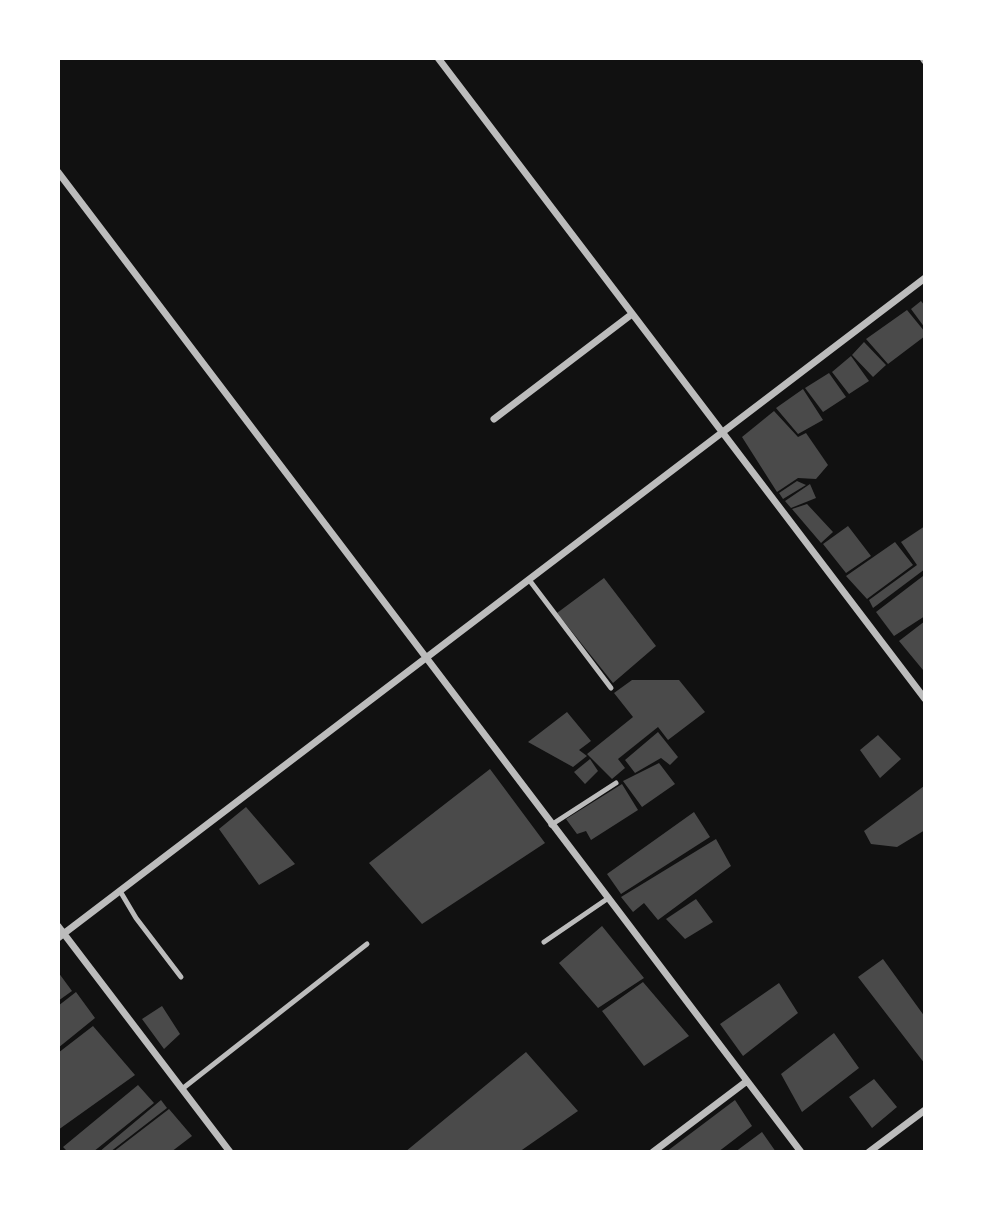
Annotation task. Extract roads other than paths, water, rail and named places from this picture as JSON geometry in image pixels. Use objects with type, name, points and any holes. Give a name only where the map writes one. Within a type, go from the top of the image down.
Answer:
[{"type":"street","points":[[438,58],[925,699]]},
{"type":"street","points":[[58,172],[801,1152]]},
{"type":"street","points":[[61,936],[925,278]]},
{"type":"street","points":[[494,419],[632,314]]},
{"type":"street","points":[[58,926],[61,936],[230,1152]]},
{"type":"street","points":[[653,1152],[747,1081]]},
{"type":"street","points":[[869,1152],[925,1110]]},
{"type":"lane","points":[[530,581],[611,688]]},
{"type":"lane","points":[[551,825],[617,783]]},
{"type":"lane","points":[[120,891],[136,918],[181,977]]},
{"type":"lane","points":[[544,942],[607,899]]},
{"type":"lane","points":[[182,1089],[367,944]]}]
